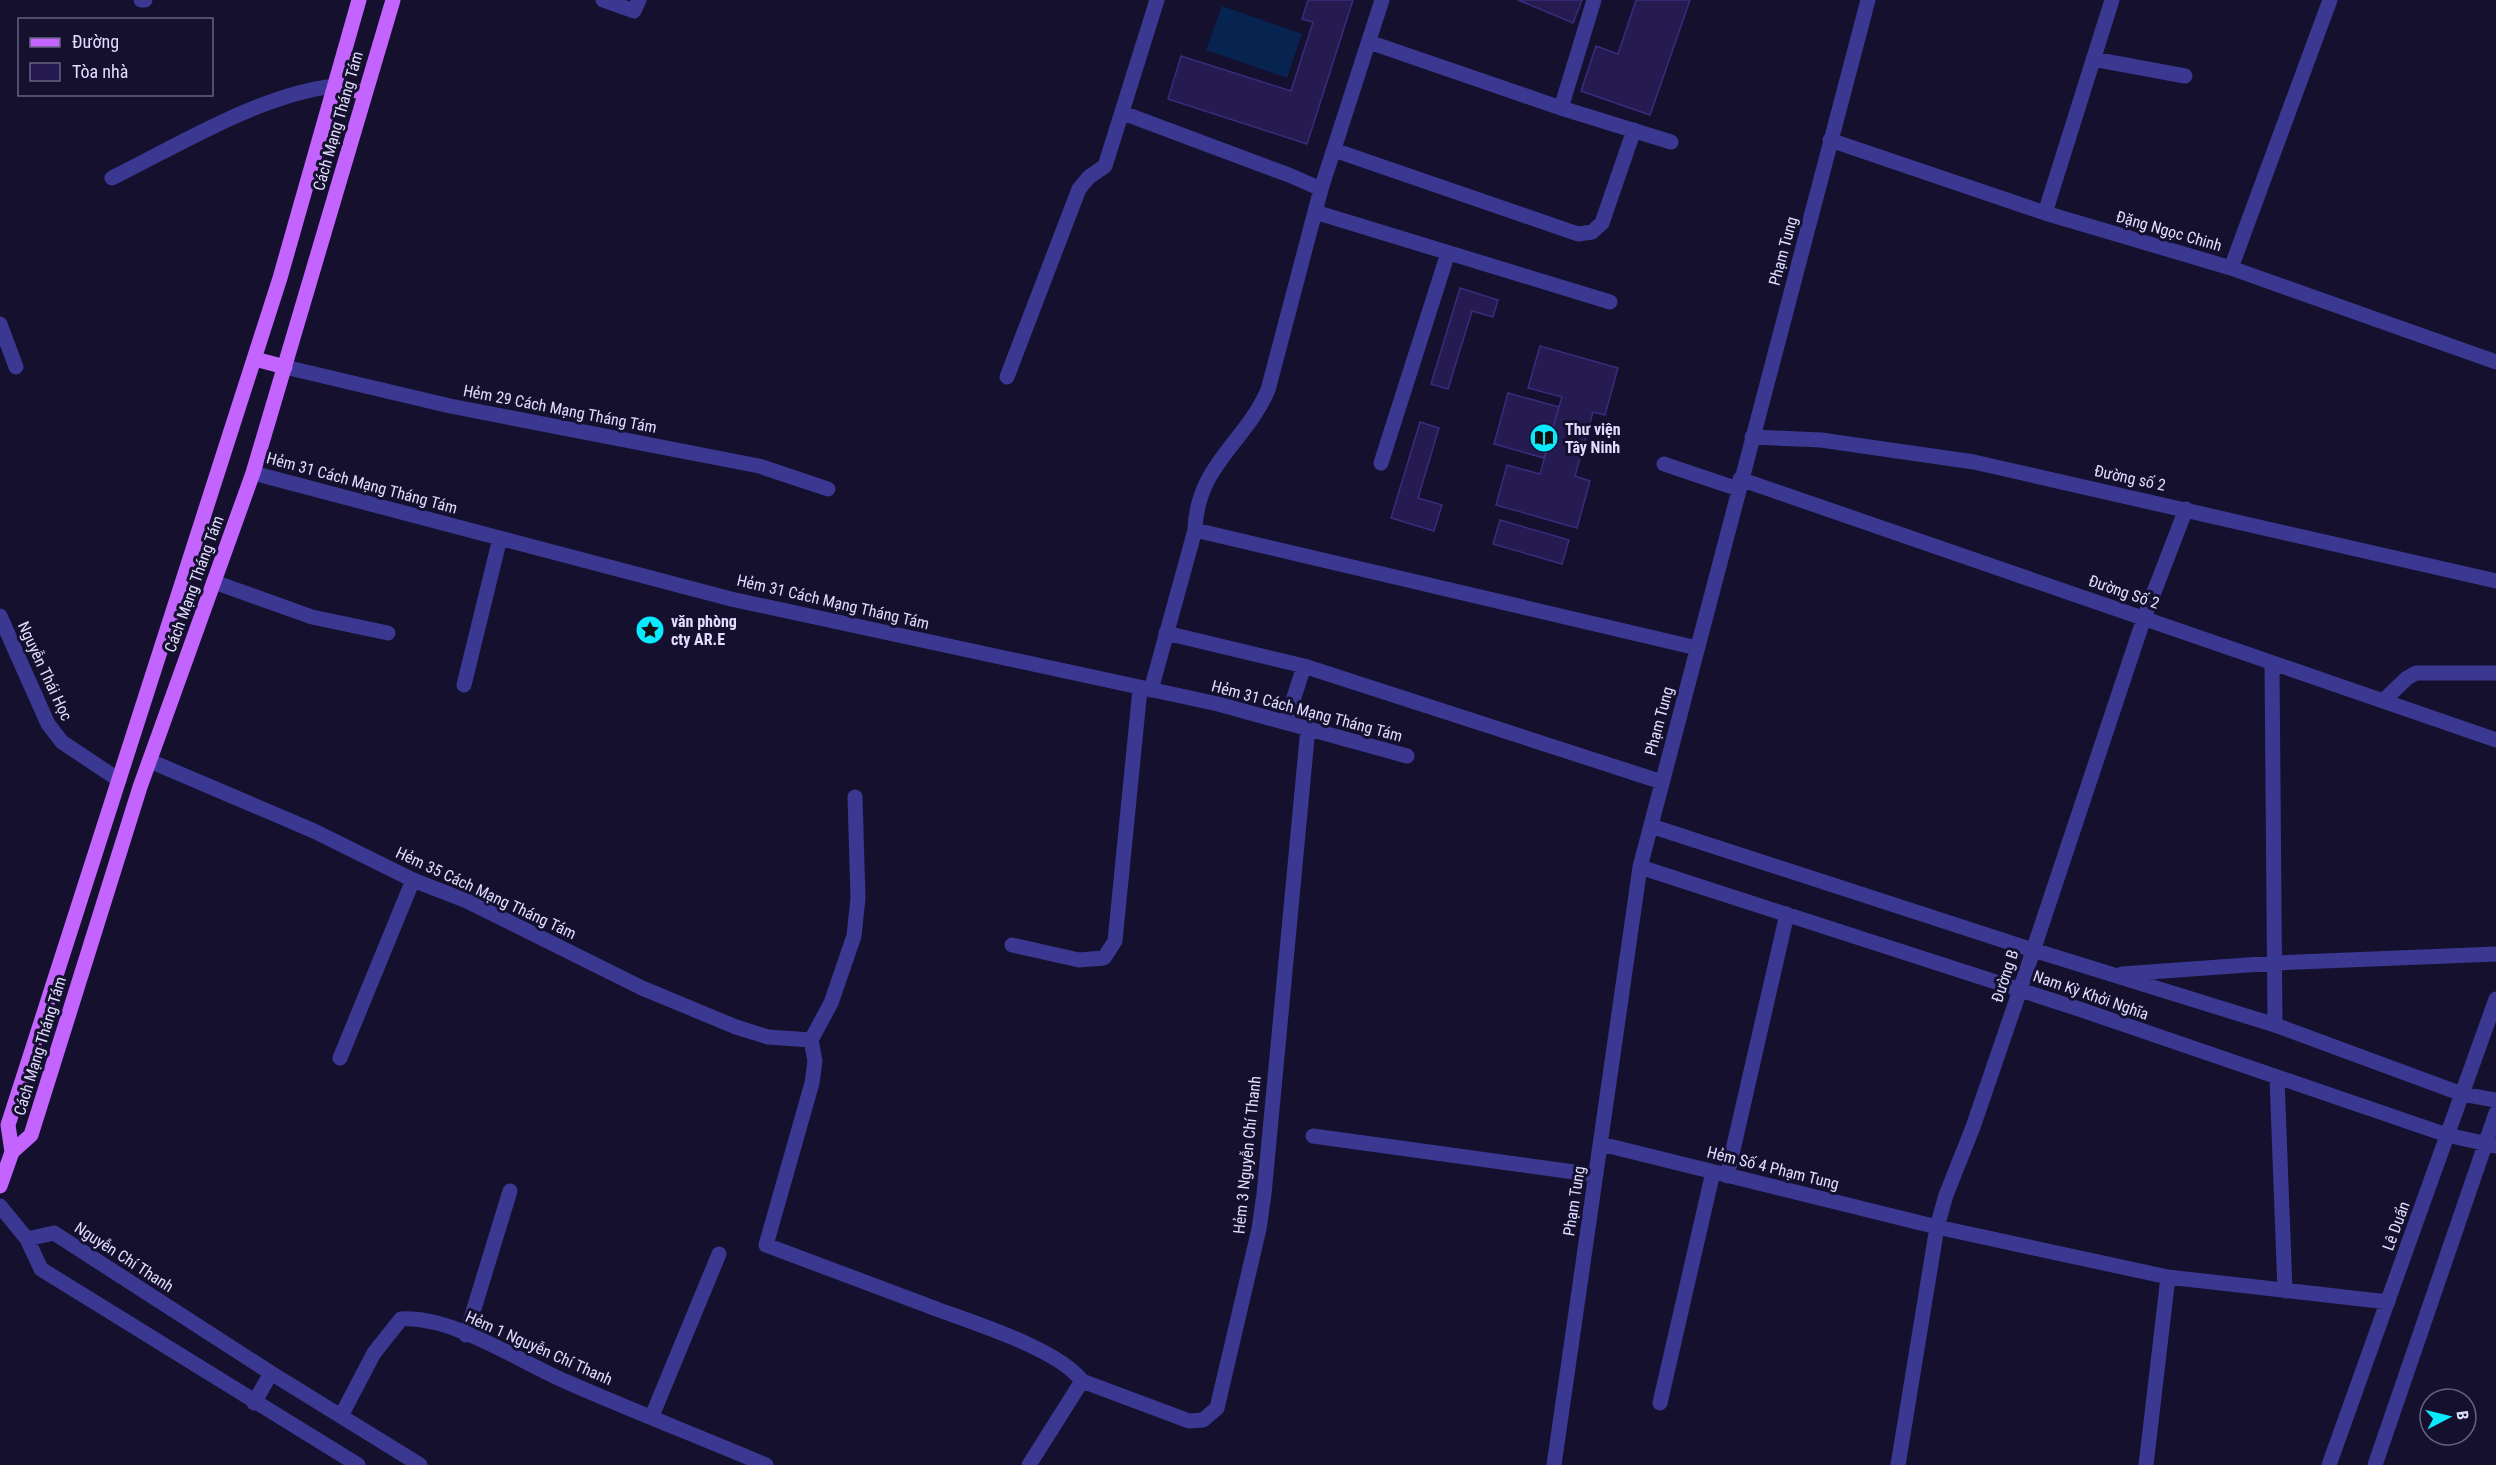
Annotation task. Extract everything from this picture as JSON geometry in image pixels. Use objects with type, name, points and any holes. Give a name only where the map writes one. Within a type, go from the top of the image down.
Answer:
[{"type":"main road","name":"Cách Mạng Tháng Tám","points":[[12,1152],[8,1125],[255,359],[359,0]]},
{"type":"main road","name":"Cách Mạng Tháng Tám","points":[[12,1152],[32,1135],[140,787],[253,473],[393,0]]},
{"type":"main road","points":[[335,86],[365,93]]},
{"type":"main road","points":[[255,359],[285,367]]},
{"type":"main road","points":[[119,780],[140,787]]},
{"type":"main road","points":[[0,1186],[12,1152]]},
{"type":"street","points":[[603,0],[634,11],[639,0]]},
{"type":"street","points":[[1007,377],[1079,189],[1089,177],[1105,166],[1157,0]]},
{"type":"street","points":[[1012,945],[1079,960],[1104,958],[1116,941],[1145,690],[1166,633],[1195,530],[1196,509],[1202,487],[1237,435],[1257,414],[1268,390],[1321,189],[1382,0]]},
{"type":"street","points":[[1561,108],[1594,0]]},
{"type":"street","name":"Phạm Tung","points":[[1554,1465],[1640,867],[1868,0]]},
{"type":"street","points":[[2045,213],[2112,0]]},
{"type":"street","points":[[2231,268],[2330,0]]},
{"type":"street","points":[[1369,42],[1561,108],[1671,142]]},
{"type":"street","points":[[2093,59],[2185,76]]},
{"type":"street","points":[[112,178],[276,98],[309,89],[335,86]]},
{"type":"street","points":[[1123,113],[1321,189]]},
{"type":"street","points":[[1334,150],[1578,234],[1592,232],[1602,223],[1634,130]]},
{"type":"street","name":"Đặng Ngọc Chinh","points":[[1830,140],[2045,213],[2231,268],[2496,362]]},
{"type":"street","points":[[1315,212],[1610,302]]},
{"type":"street","points":[[1381,463],[1448,253]]},
{"type":"street","points":[[0,324],[16,367]]},
{"type":"street","name":"Hẻm 29 Cách Mạng Tháng Tám","points":[[285,367],[450,406],[759,466],[828,489]]},
{"type":"street","name":"Đường số 2","points":[[1752,437],[1821,440],[1974,462],[2496,581]]},
{"type":"street","name":"Đường Số 2","points":[[1664,464],[1739,484],[2144,618],[2496,740]]},
{"type":"street","name":"Hẻm 31 Cách Mạng Tháng Tám","points":[[253,473],[731,598],[1286,722],[1407,756]]},
{"type":"street","name":"Đường B","points":[[1898,1465],[1937,1227],[1946,1195],[1973,1127],[2144,618],[2186,509]]},
{"type":"street","points":[[1195,530],[1697,648]]},
{"type":"street","points":[[464,685],[501,538]]},
{"type":"street","points":[[214,582],[312,617],[388,633]]},
{"type":"street","name":"Nguyễn Thái Học","points":[[0,616],[48,724],[62,742],[119,780]]},
{"type":"street","points":[[1166,633],[1304,666],[1662,782]]},
{"type":"street","points":[[2272,664],[2275,1025]]},
{"type":"street","points":[[1286,722],[1304,666]]},
{"type":"street","points":[[2383,701],[2407,678],[2416,673],[2496,673]]},
{"type":"street","name":"Hẻm 3 Nguyễn Chí Thanh","points":[[1082,1381],[1189,1421],[1203,1420],[1217,1408],[1259,1229],[1264,1194],[1308,728]]},
{"type":"street","name":"Hẻm 35 Cách Mạng Tháng Tám","points":[[150,761],[314,831],[413,880],[467,901],[642,988],[736,1027],[768,1037],[811,1040]]},
{"type":"street","points":[[855,798],[858,898],[854,936],[831,1003],[811,1040],[815,1061],[812,1083],[766,1245],[1002,1335],[1054,1358],[1075,1372],[1082,1381],[1029,1465]]},
{"type":"street","name":"Nam Kỳ Khởi Nghĩa","points":[[1651,826],[2033,950],[2275,1025],[2462,1094],[2496,1100]]},
{"type":"street","name":"Nam Kỳ Khởi Nghĩa","points":[[1640,867],[2020,990],[2447,1135],[2492,1145]]},
{"type":"street","points":[[340,1058],[413,880]]},
{"type":"street","points":[[1660,1403],[1787,914]]},
{"type":"street","points":[[2113,975],[2275,963],[2496,954]]},
{"type":"street","name":"Lê Duẩn","points":[[2329,1465],[2496,999]]},
{"type":"street","points":[[2277,1078],[2284,1291]]},
{"type":"street","points":[[2375,1465],[2492,1145],[2496,1113]]},
{"type":"street","points":[[1313,1136],[1596,1175]]},
{"type":"street","name":"Hẻm Số 4 Phạm Tung","points":[[1601,1144],[1937,1227],[2168,1277],[2388,1302]]},
{"type":"street","points":[[466,1335],[510,1191]]},
{"type":"street","points":[[0,1206],[27,1239],[40,1269],[358,1465]]},
{"type":"street","name":"Nguyễn Chí Thanh","points":[[27,1239],[54,1233],[271,1373],[420,1465]]},
{"type":"street","points":[[652,1416],[718,1254]]},
{"type":"street","points":[[2146,1465],[2168,1277]]},
{"type":"street","name":"Hẻm 1 Nguyễn Chí Thanh","points":[[341,1416],[374,1353],[401,1319],[418,1318],[466,1335],[566,1382],[766,1465]]},
{"type":"street","points":[[254,1403],[271,1373]]},
{"type":"water","points":[[1222,6],[1302,34],[1287,78],[1206,50]]},
{"type":"building","points":[[1308,0],[1353,0],[1307,144],[1168,99],[1181,56],[1291,91],[1313,22],[1302,19]]},
{"type":"building","points":[[1518,0],[1582,0],[1573,23]]},
{"type":"building","points":[[1636,0],[1690,0],[1650,115],[1581,91],[1596,46],[1618,54]]},
{"type":"building","points":[[1460,288],[1498,300],[1493,317],[1472,311],[1448,389],[1431,384]]},
{"type":"building","points":[[1540,346],[1618,368],[1605,415],[1593,412],[1575,476],[1590,481],[1577,528],[1496,505],[1507,465],[1540,474],[1562,397],[1528,388]]},
{"type":"building","points":[[1508,393],[1559,407],[1544,458],[1494,444]]},
{"type":"building","points":[[1420,422],[1439,428],[1418,498],[1442,505],[1434,531],[1391,518]]},
{"type":"building","points":[[1500,520],[1569,540],[1562,564],[1493,544]]},
{"type":"place","name":"Thư viện Tây Ninh","points":[[1544,438]]},
{"type":"place","name":"văn phòng cty AR.E","points":[[650,630]]}]
